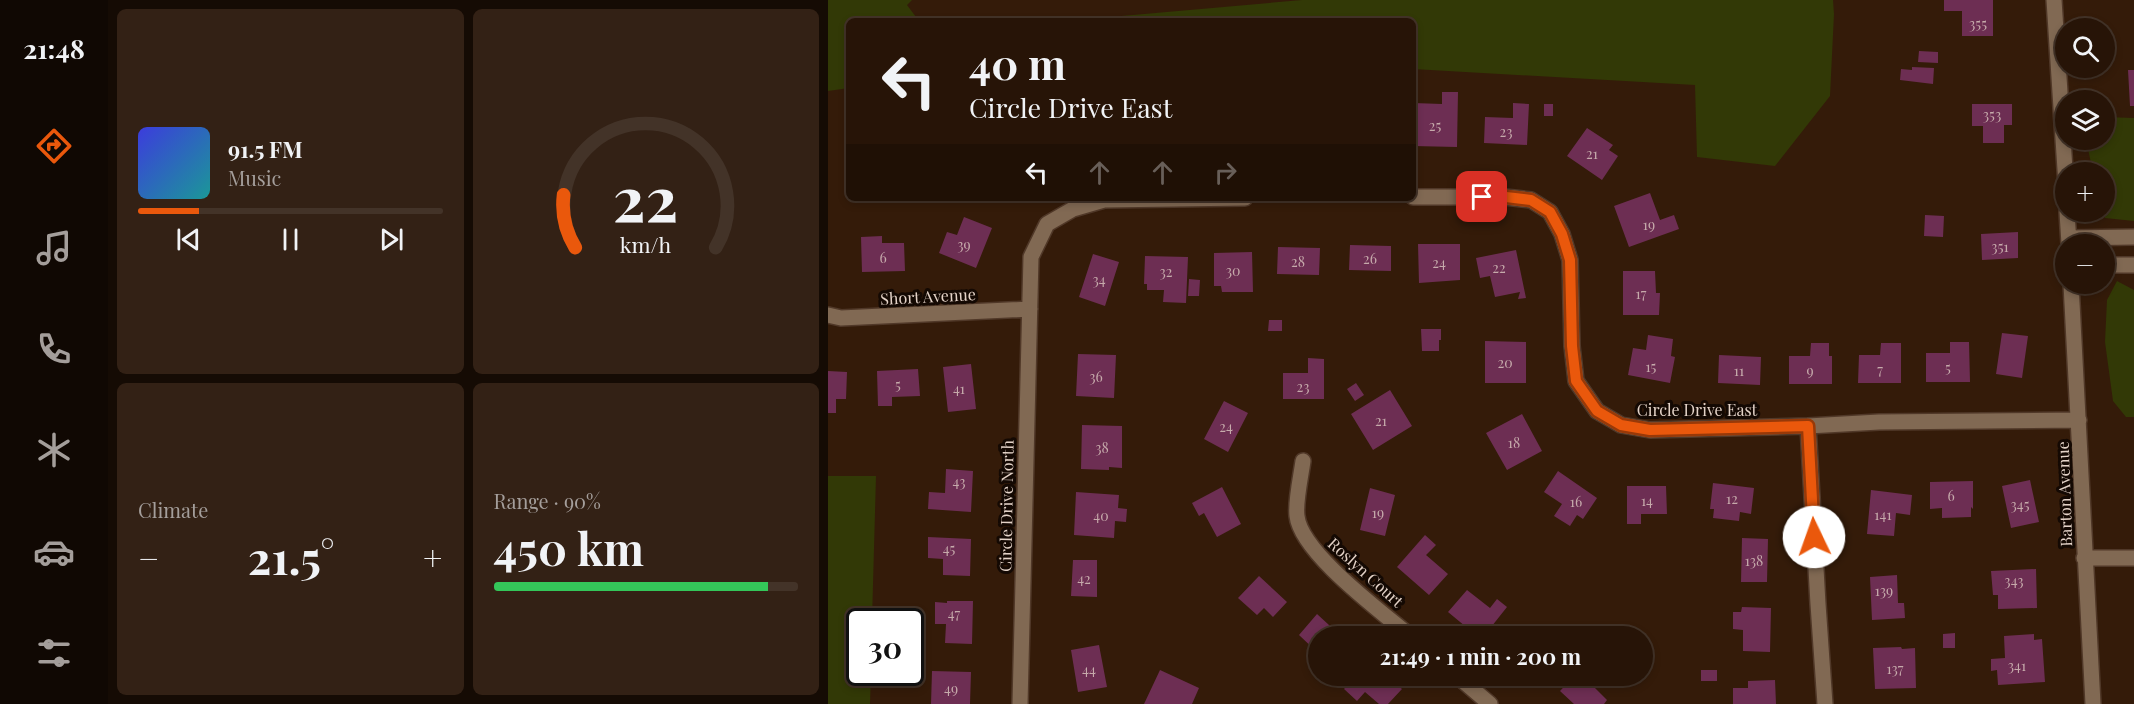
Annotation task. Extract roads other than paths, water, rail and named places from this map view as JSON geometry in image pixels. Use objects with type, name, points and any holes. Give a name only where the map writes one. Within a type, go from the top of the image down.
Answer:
[{"type":"street","points":[[2054,0],[2065,162]]},
{"type":"street","name":"Circle Drive East","points":[[1416,197],[1506,197],[1531,200],[1550,212],[1562,234],[1570,260],[1572,346],[1576,381],[1597,411],[1621,425],[1650,430],[1879,422],[2079,420]]},
{"type":"street","points":[[1030,309],[1031,256],[1047,224],[1073,209],[1101,201]]},
{"type":"street","points":[[2115,238],[2134,237]]},
{"type":"street","points":[[2115,265],[2134,265]]},
{"type":"street","name":"Barton Avenue","points":[[2073,294],[2093,704]]},
{"type":"street","name":"Short Avenue","points":[[828,315],[842,318],[1030,309]]},
{"type":"street","name":"Circle Drive North","points":[[1020,704],[1030,309]]},
{"type":"street","points":[[1808,426],[1825,704]]},
{"type":"street","name":"Roslyn Court","points":[[1303,461],[1296,517],[1309,543],[1327,566],[1398,626]]},
{"type":"street","points":[[2084,558],[2134,558]]},
{"type":"street","points":[[1469,686],[1490,704]]}]
